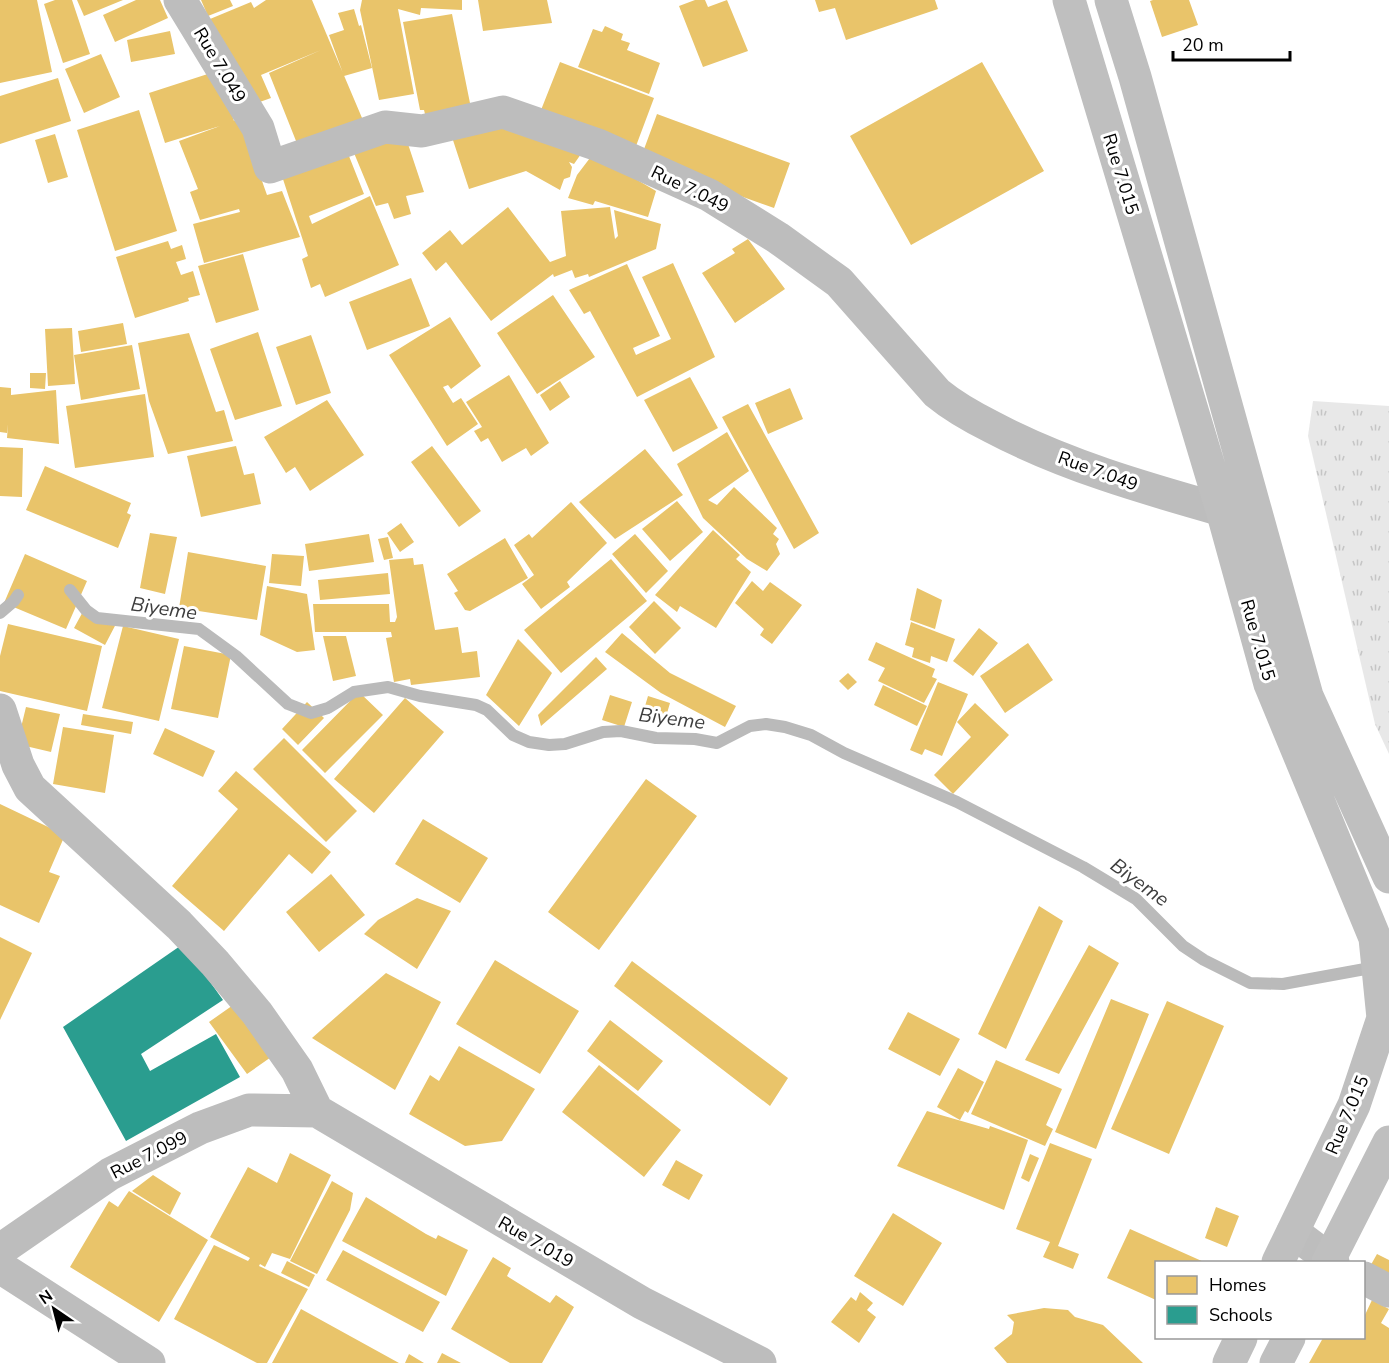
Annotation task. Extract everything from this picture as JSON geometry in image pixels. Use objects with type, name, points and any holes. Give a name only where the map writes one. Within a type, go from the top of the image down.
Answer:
[{"type":"main road","name":"Rue 7.015","points":[[1069,0],[1222,510],[1270,684],[1375,939],[1383,1018],[1354,1105],[1279,1261]]},
{"type":"main road","name":"Rue 7.015","points":[[1111,0],[1135,77],[1307,696],[1389,878]]},
{"type":"main road","points":[[1330,1261],[1389,1143]]},
{"type":"main road","points":[[1229,1363],[1241,1339]]},
{"type":"main road","points":[[1276,1363],[1288,1339]]},
{"type":"street","name":"Rue 7.049","points":[[180,0],[258,128],[270,167],[385,127],[422,131],[503,112],[598,145],[710,195],[778,238],[839,282],[937,393],[951,405],[1018,441],[1129,484],[1222,510]]},
{"type":"street","points":[[0,710],[18,765],[30,788],[179,925],[215,963],[257,1013],[297,1070],[317,1111]]},
{"type":"street","name":"Rue 7.099","points":[[0,1250],[110,1174],[200,1128],[249,1110],[317,1111]]},
{"type":"street","name":"Rue 7.019","points":[[317,1111],[642,1303],[760,1363]]},
{"type":"street","points":[[1293,1232],[1329,1261]]},
{"type":"street","points":[[0,1267],[149,1363]]},
{"type":"street","points":[[1365,1279],[1389,1291]]},
{"type":"green space","points":[[1313,401],[1389,406],[1389,754],[1375,724],[1308,436]]},
{"type":"building: Homes","points":[[0,0],[37,0],[52,72],[0,83]]},
{"type":"building: Homes","points":[[55,0],[72,0],[90,54],[63,63],[44,4]]},
{"type":"building: Homes","points":[[77,0],[123,0],[84,16]]},
{"type":"building: Homes","points":[[136,0],[160,0],[168,18],[115,42],[103,15]]},
{"type":"building: Homes","points":[[201,0],[230,0],[233,6],[208,16]]},
{"type":"building: Homes","points":[[266,0],[312,0],[365,125],[300,151],[269,73],[321,50],[261,75],[271,98],[246,107],[210,19],[251,2],[254,8]]},
{"type":"building: Homes","points":[[362,0],[462,0],[462,10],[421,8],[420,15],[398,9],[414,94],[379,100],[360,10]]},
{"type":"building: Homes","points":[[478,0],[547,0],[552,23],[483,31]]},
{"type":"building: Homes","points":[[695,0],[705,0],[708,7],[727,0],[748,51],[703,67],[679,6]]},
{"type":"building: Homes","points":[[815,0],[935,0],[938,9],[846,40],[835,8],[819,12]]},
{"type":"building: Homes","points":[[1189,0],[1198,25],[1162,37],[1150,1]]},
{"type":"building: Homes","points":[[354,9],[359,26],[361,25],[372,68],[344,76],[329,35],[344,30],[338,13]]},
{"type":"building: Homes","points":[[452,14],[472,113],[427,122],[424,110],[420,110],[403,22]]},
{"type":"building: Homes","points":[[605,26],[623,34],[621,40],[630,43],[627,50],[660,63],[649,94],[578,67],[593,29],[602,32]]},
{"type":"building: Homes","points":[[170,31],[175,54],[131,62],[127,40]]},
{"type":"building: Homes","points":[[101,54],[120,97],[84,113],[65,69]]},
{"type":"building: Homes","points":[[560,62],[654,98],[636,146],[541,110]]},
{"type":"building: Homes","points":[[982,62],[1044,171],[911,245],[850,136]]},
{"type":"building: Homes","points":[[217,71],[234,121],[240,119],[267,195],[282,191],[300,237],[204,263],[193,224],[240,212],[239,209],[200,220],[190,192],[198,189],[179,141],[220,126],[165,143],[149,93]]},
{"type":"building: Homes","points":[[58,78],[71,121],[0,144],[0,96]]},
{"type":"building: Homes","points":[[139,110],[177,231],[115,251],[77,130]]},
{"type":"building: Homes","points":[[657,114],[790,163],[774,208],[640,160]]},
{"type":"building: Homes","points":[[489,120],[581,154],[574,164],[569,162],[572,167],[570,177],[564,179],[560,190],[526,171],[469,189],[450,131]]},
{"type":"building: Homes","points":[[55,134],[68,177],[48,183],[35,140]]},
{"type":"building: Homes","points":[[405,135],[424,192],[406,196],[411,214],[394,219],[388,203],[376,206],[354,153]]},
{"type":"building: Homes","points":[[345,146],[364,194],[309,216],[312,224],[370,196],[399,265],[325,297],[320,284],[311,288],[302,259],[308,256],[281,173]]},
{"type":"building: Homes","points":[[593,154],[656,191],[648,217],[595,201],[593,205],[568,198],[577,175]]},
{"type":"building: Homes","points":[[508,207],[550,262],[566,256],[561,211],[610,207],[615,239],[618,236],[614,210],[661,224],[656,249],[589,277],[588,274],[575,278],[572,270],[554,277],[553,274],[491,321],[446,262],[436,271],[422,253],[450,230],[462,245]]},
{"type":"building: Homes","points":[[748,239],[785,289],[735,323],[702,273],[735,253],[732,249]]},
{"type":"building: Homes","points":[[168,241],[171,249],[182,245],[186,259],[176,262],[181,275],[193,271],[200,295],[188,298],[189,301],[135,318],[116,257]]},
{"type":"building: Homes","points":[[243,254],[259,310],[216,323],[198,266]]},
{"type":"building: Homes","points":[[673,263],[715,357],[637,397],[590,311],[584,314],[569,290],[627,264],[660,336],[633,348],[636,355],[671,339],[642,277]]},
{"type":"building: Homes","points":[[411,278],[430,326],[367,350],[349,302]]},
{"type":"building: Homes","points":[[553,295],[595,357],[537,394],[497,333]]},
{"type":"building: Homes","points":[[450,317],[481,366],[451,389],[448,385],[443,387],[453,403],[461,398],[478,424],[447,446],[389,355]]},
{"type":"building: Homes","points":[[123,323],[127,344],[81,352],[78,331]]},
{"type":"building: Homes","points":[[72,328],[75,384],[48,386],[45,329]]},
{"type":"building: Homes","points":[[258,332],[282,406],[235,420],[210,349]]},
{"type":"building: Homes","points":[[189,333],[216,412],[224,410],[233,441],[168,454],[149,401],[138,343]]},
{"type":"building: Homes","points":[[311,335],[331,393],[296,405],[276,347]]},
{"type":"building: Homes","points":[[132,345],[140,389],[81,400],[74,355]]},
{"type":"building: Homes","points":[[30,373],[46,373],[45,389],[30,388]]},
{"type":"building: Homes","points":[[509,375],[549,443],[531,456],[526,448],[502,462],[488,438],[481,442],[474,431],[482,427],[466,402]]},
{"type":"building: Homes","points":[[690,377],[718,428],[673,452],[644,400]]},
{"type":"building: Homes","points":[[560,381],[570,397],[550,411],[540,395]]},
{"type":"building: Homes","points":[[0,387],[11,388],[11,395],[56,390],[59,444],[7,438],[8,424],[7,433],[0,432]]},
{"type":"building: Homes","points":[[790,388],[803,419],[768,434],[755,403]]},
{"type":"building: Homes","points":[[145,394],[154,457],[75,468],[66,406]]},
{"type":"building: Homes","points":[[327,400],[364,455],[310,491],[295,467],[286,473],[264,437]]},
{"type":"building: Homes","points":[[748,404],[819,533],[794,549],[722,417]]},
{"type":"building: Homes","points":[[727,432],[749,471],[708,500],[717,505],[734,487],[777,528],[773,534],[779,539],[776,544],[780,554],[767,571],[747,559],[703,518],[677,464]]},
{"type":"building: Homes","points":[[236,446],[244,475],[254,473],[261,504],[201,517],[187,456]]},
{"type":"building: Homes","points":[[432,446],[481,511],[459,527],[411,462]]},
{"type":"building: Homes","points":[[0,447],[23,448],[22,497],[0,496]]},
{"type":"building: Homes","points":[[645,449],[683,495],[615,539],[579,502]]},
{"type":"building: Homes","points":[[45,466],[131,503],[127,513],[131,515],[118,548],[26,510]]},
{"type":"building: Homes","points":[[677,501],[703,532],[670,561],[642,529]]},
{"type":"building: Homes","points":[[571,502],[607,543],[567,582],[570,587],[541,609],[522,584],[534,575],[514,545],[529,534],[532,538]]},
{"type":"building: Homes","points":[[401,523],[414,542],[400,552],[387,533]]},
{"type":"building: Homes","points":[[713,530],[740,555],[736,559],[751,572],[716,628],[680,606],[677,612],[655,595]]},
{"type":"building: Homes","points":[[150,533],[177,537],[165,594],[140,588]]},
{"type":"building: Homes","points":[[369,534],[374,562],[309,571],[305,544]]},
{"type":"building: Homes","points":[[635,534],[668,571],[646,593],[612,554]]},
{"type":"building: Homes","points":[[388,537],[393,558],[384,560],[378,539]]},
{"type":"building: Homes","points":[[505,538],[528,578],[470,611],[465,610],[454,593],[458,591],[447,574]]},
{"type":"building: Homes","points":[[188,552],[266,566],[257,620],[179,608]]},
{"type":"building: Homes","points":[[25,554],[87,581],[66,629],[4,603]]},
{"type":"building: Homes","points":[[272,554],[304,556],[301,586],[269,583]]},
{"type":"building: Homes","points":[[413,558],[414,565],[423,564],[435,630],[458,627],[462,653],[477,651],[480,677],[411,685],[410,679],[394,682],[386,638],[392,637],[391,632],[315,632],[313,604],[389,604],[390,622],[395,622],[397,617],[389,560]]},
{"type":"building: Homes","points":[[611,559],[647,601],[561,673],[524,630]]},
{"type":"building: Homes","points":[[388,573],[390,594],[320,600],[318,580]]},
{"type":"building: Homes","points":[[752,581],[763,591],[770,582],[802,605],[772,644],[760,635],[764,629],[735,603]]},
{"type":"building: Homes","points":[[267,586],[307,594],[315,650],[297,652],[260,635]]},
{"type":"building: Homes","points":[[917,588],[942,600],[935,629],[910,620]]},
{"type":"building: Homes","points":[[654,601],[681,628],[655,654],[629,627]]},
{"type":"building: Homes","points":[[86,606],[117,622],[105,645],[74,628]]},
{"type":"building: Homes","points":[[911,622],[955,639],[947,662],[931,656],[930,663],[912,657],[914,648],[905,645]]},
{"type":"building: Homes","points":[[8,624],[102,646],[87,711],[0,691],[0,656]]},
{"type":"building: Homes","points":[[123,626],[179,639],[159,721],[102,708]]},
{"type":"building: Homes","points":[[979,628],[998,643],[973,676],[953,661]]},
{"type":"building: Homes","points":[[622,633],[670,673],[736,706],[725,727],[661,693],[605,652]]},
{"type":"building: Homes","points":[[323,636],[346,636],[356,676],[333,681]]},
{"type":"building: Homes","points":[[518,639],[552,673],[519,726],[486,695]]},
{"type":"building: Homes","points":[[876,642],[935,669],[932,677],[937,679],[924,703],[878,681],[885,668],[868,660]]},
{"type":"building: Homes","points":[[1028,643],[1053,680],[1005,713],[980,676]]},
{"type":"building: Homes","points":[[184,646],[231,655],[218,718],[171,709]]},
{"type":"building: Homes","points":[[596,657],[607,669],[541,726],[538,715]]},
{"type":"building: Homes","points":[[848,673],[857,682],[848,690],[839,681]]},
{"type":"building: Homes","points":[[938,682],[968,694],[942,756],[925,749],[922,755],[910,750]]},
{"type":"building: Homes","points":[[883,685],[927,706],[917,726],[874,705]]},
{"type":"building: Homes","points":[[359,692],[383,715],[325,773],[302,750]]},
{"type":"building: Homes","points":[[610,695],[632,702],[624,727],[602,720]]},
{"type":"building: Homes","points":[[648,696],[670,703],[665,720],[643,713]]},
{"type":"building: Homes","points":[[405,698],[444,732],[374,813],[334,779]]},
{"type":"building: Homes","points":[[307,702],[324,718],[298,745],[282,729]]},
{"type":"building: Homes","points":[[975,703],[1009,735],[953,794],[934,775],[971,737],[957,722]]},
{"type":"building: Homes","points":[[26,707],[60,714],[51,752],[17,744]]},
{"type":"building: Homes","points":[[83,714],[133,722],[131,734],[81,725]]},
{"type":"building: Homes","points":[[63,727],[114,735],[105,793],[53,784]]},
{"type":"building: Homes","points":[[165,728],[215,751],[203,777],[153,754]]},
{"type":"building: Homes","points":[[284,738],[357,811],[326,842],[253,769]]},
{"type":"building: Homes","points":[[236,771],[331,852],[312,874],[289,854],[224,931],[172,886],[238,809],[218,791]]},
{"type":"building: Homes","points":[[646,779],[697,816],[599,950],[548,912]]},
{"type":"building: Homes","points":[[0,804],[65,835],[49,872],[60,876],[39,923],[0,905]]},
{"type":"building: Homes","points":[[423,819],[488,858],[460,903],[395,864]]},
{"type":"building: Homes","points":[[331,874],[365,915],[319,952],[286,912]]},
{"type":"building: Homes","points":[[417,898],[451,911],[417,969],[364,934],[378,920]]},
{"type":"building: Homes","points":[[1039,906],[1063,921],[1006,1049],[978,1034]]},
{"type":"building: Homes","points":[[0,937],[32,953],[0,1020]]},
{"type":"building: Homes","points":[[1089,945],[1119,963],[1059,1074],[1025,1060]]},
{"type":"building: Homes","points":[[495,960],[579,1011],[540,1074],[456,1024]]},
{"type":"building: Homes","points":[[632,961],[788,1078],[770,1106],[614,986]]},
{"type":"building: Homes","points":[[386,973],[441,1002],[395,1090],[312,1038]]},
{"type":"building: Homes","points":[[1111,999],[1149,1014],[1096,1149],[1055,1132]]},
{"type":"building: Homes","points":[[1167,1001],[1224,1026],[1169,1154],[1111,1129]]},
{"type":"building: Homes","points":[[236,1003],[274,1055],[247,1074],[209,1022]]},
{"type":"building: Homes","points":[[908,1012],[960,1039],[940,1076],[888,1049]]},
{"type":"building: Homes","points":[[610,1020],[663,1061],[638,1091],[587,1051]]},
{"type":"building: Homes","points":[[459,1046],[535,1089],[502,1141],[465,1146],[409,1114],[430,1075],[439,1081]]},
{"type":"building: Homes","points":[[996,1060],[1062,1089],[1046,1125],[1053,1129],[1045,1146],[971,1114]]},
{"type":"building: Homes","points":[[599,1065],[681,1130],[644,1177],[562,1112]]},
{"type":"building: Homes","points":[[958,1068],[984,1082],[968,1113],[965,1111],[960,1120],[937,1107]]},
{"type":"building: Homes","points":[[927,1111],[989,1129],[990,1126],[1028,1140],[1004,1210],[897,1166]]},
{"type":"building: Homes","points":[[1050,1143],[1092,1159],[1058,1246],[1079,1254],[1073,1269],[1043,1257],[1050,1242],[1016,1229]]},
{"type":"building: Homes","points":[[290,1153],[331,1175],[290,1259],[272,1253],[265,1267],[260,1264],[259,1266],[308,1289],[267,1363],[257,1363],[174,1319],[214,1245],[248,1261],[250,1258],[210,1237],[248,1167],[277,1183]]},
{"type":"building: Homes","points":[[1030,1154],[1039,1158],[1029,1182],[1021,1178]]},
{"type":"building: Homes","points":[[676,1160],[703,1175],[689,1200],[662,1185]]},
{"type":"building: Homes","points":[[153,1175],[181,1193],[170,1215],[132,1191]]},
{"type":"building: Homes","points":[[332,1181],[353,1193],[350,1210],[317,1274],[290,1261]]},
{"type":"building: Homes","points":[[129,1191],[208,1240],[159,1322],[70,1267],[109,1201],[118,1207]]},
{"type":"building: Homes","points":[[366,1197],[426,1234],[436,1239],[438,1235],[468,1250],[446,1296],[342,1241]]},
{"type":"building: Homes","points":[[1216,1207],[1239,1216],[1227,1247],[1205,1238]]},
{"type":"building: Homes","points":[[893,1213],[942,1243],[903,1306],[854,1276]]},
{"type":"building: Homes","points":[[1130,1229],[1202,1261],[1155,1261],[1155,1300],[1107,1278]]},
{"type":"building: Homes","points":[[343,1250],[440,1302],[423,1332],[326,1280]]},
{"type":"building: Homes","points":[[1377,1254],[1389,1260],[1389,1281],[1368,1270]]},
{"type":"building: Homes","points":[[493,1257],[511,1268],[507,1276],[550,1303],[556,1295],[574,1307],[542,1363],[510,1363],[451,1329]]},
{"type":"building: Homes","points":[[287,1261],[315,1275],[309,1287],[281,1273]]},
{"type":"building: Homes","points":[[860,1292],[873,1303],[867,1310],[876,1317],[859,1343],[831,1322],[851,1297],[856,1301]]},
{"type":"building: Homes","points":[[1372,1300],[1389,1309],[1381,1323],[1389,1328],[1389,1363],[1309,1363],[1322,1339],[1365,1339],[1365,1315]]},
{"type":"building: Homes","points":[[1044,1308],[1068,1310],[1075,1317],[1103,1325],[1143,1363],[1007,1363],[994,1348],[1012,1334],[1014,1322],[1007,1315]]},
{"type":"building: Homes","points":[[301,1309],[399,1363],[272,1363]]},
{"type":"building: Homes","points":[[442,1353],[461,1363],[437,1363]]},
{"type":"building: Homes","points":[[409,1354],[424,1363],[405,1363]]},
{"type":"building: Schools","points":[[183,944],[223,1000],[141,1054],[150,1071],[216,1034],[240,1077],[126,1141],[63,1027]]},
{"type":"waterway","name":"Biyeme","points":[[70,590],[86,610],[97,618],[199,629],[236,656],[288,704],[311,713],[328,708],[354,692],[388,687],[420,696],[476,705],[487,710],[513,735],[529,742],[549,745],[565,744],[603,732],[621,731],[656,738],[695,739],[717,743],[750,726],[766,724],[785,727],[811,735],[844,753],[957,802],[1083,867],[1136,899],[1183,946],[1204,960],[1250,983],[1283,984],[1376,967]]},
{"type":"waterway","name":"Biyeme","points":[[0,613],[18,595]]}]
